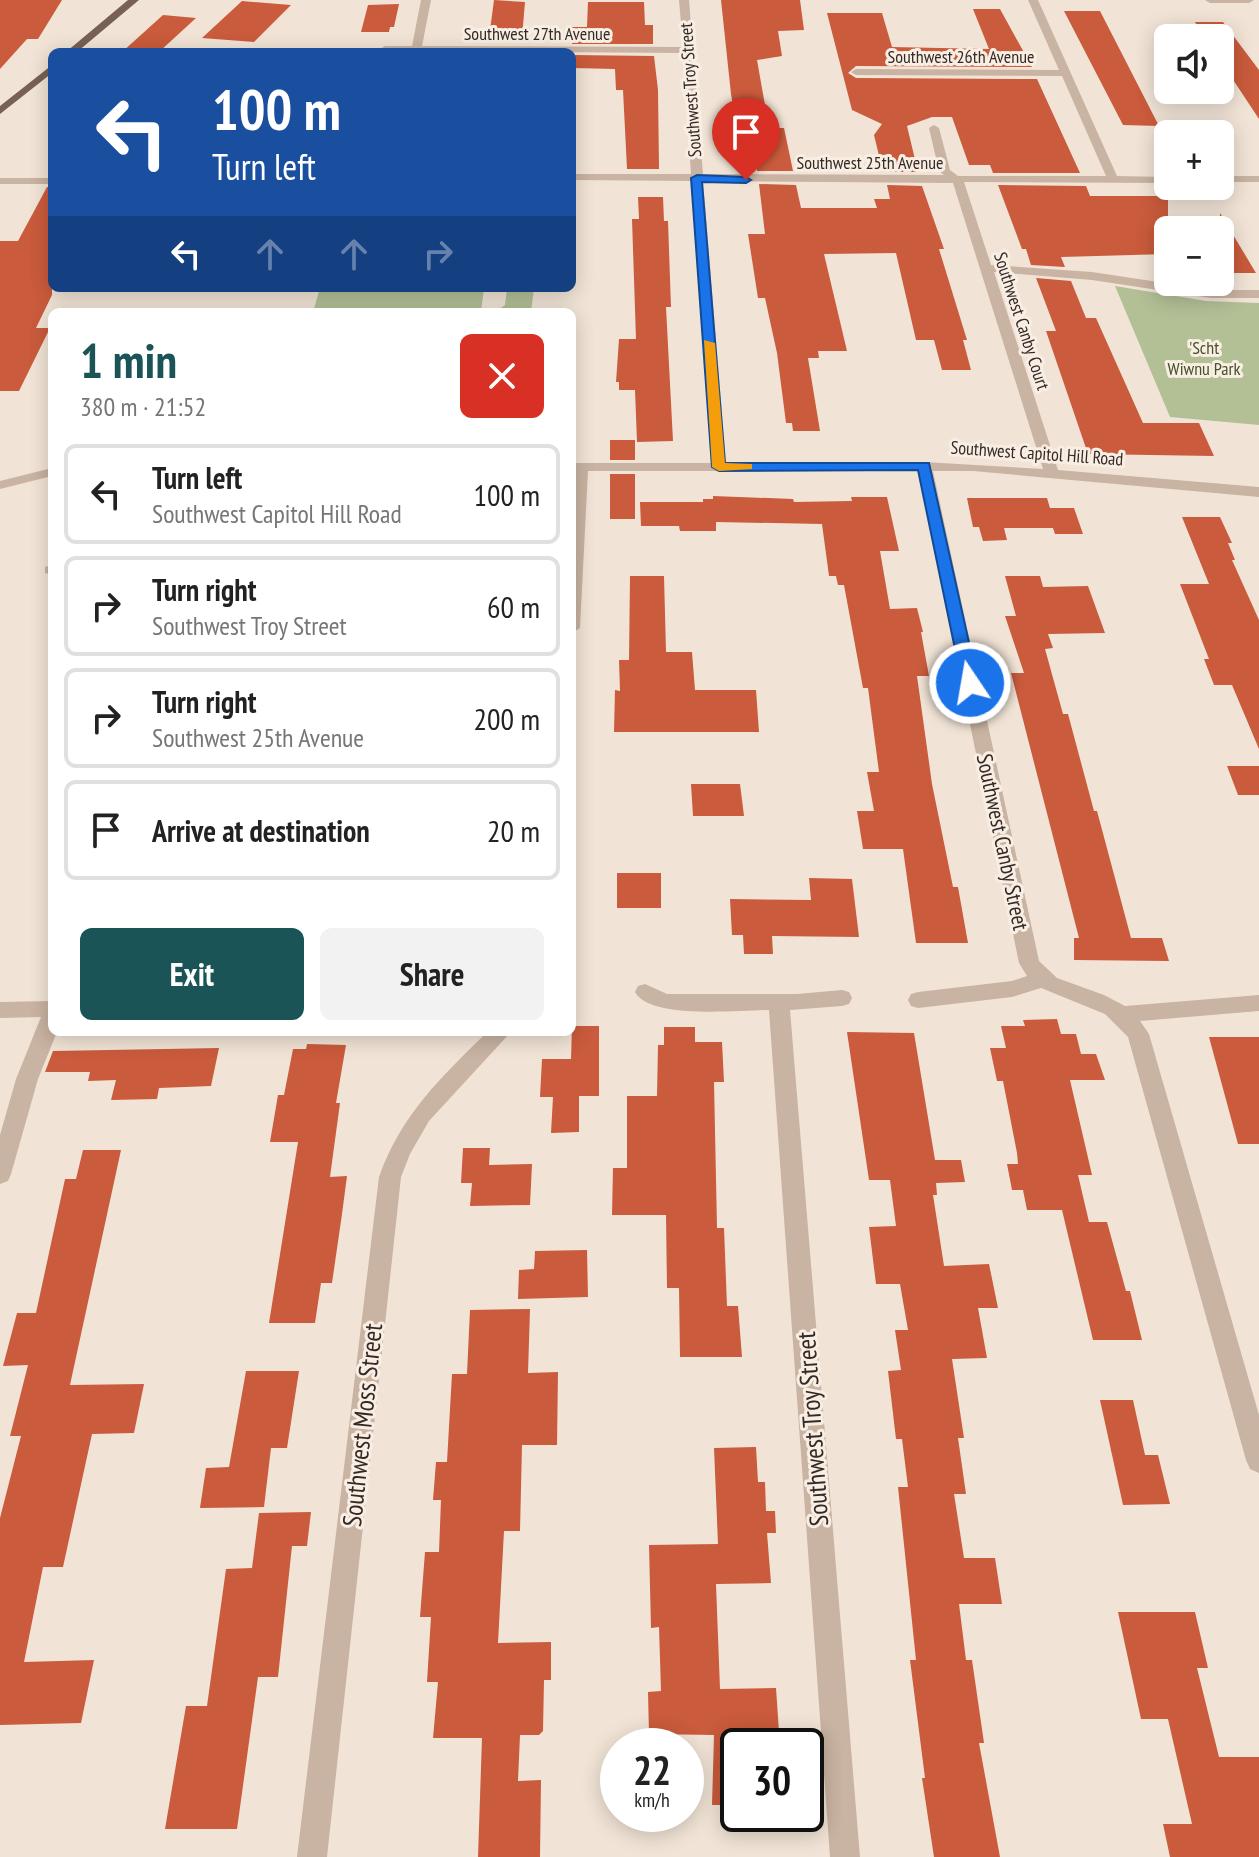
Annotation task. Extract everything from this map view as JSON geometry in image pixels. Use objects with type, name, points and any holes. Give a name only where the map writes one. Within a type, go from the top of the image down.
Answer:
[{"type":"main road","points":[[76,48],[134,0]]},
{"type":"main road","points":[[0,111],[48,71]]},
{"type":"street","points":[[417,48],[426,0]]},
{"type":"street","name":"Southwest Troy Street","points":[[684,0],[719,467]]},
{"type":"street","points":[[1033,0],[1113,180]]},
{"type":"street","points":[[1210,0],[1250,3]]},
{"type":"street","name":"Southwest 27th Avenue","points":[[576,50],[688,50]]},
{"type":"street","name":"Southwest 26th Avenue","points":[[856,72],[1065,73]]},
{"type":"street","name":"Southwest Canby Court","points":[[934,128],[945,171],[958,181],[1052,473]]},
{"type":"street","name":"Southwest 25th Avenue","points":[[576,177],[1154,180]]},
{"type":"street","points":[[1234,179],[1259,179]]},
{"type":"street","points":[[0,181],[48,181]]},
{"type":"street","points":[[985,268],[1092,276],[1211,294],[1259,294]]},
{"type":"street","name":"Southwest Capitol Hill Road","points":[[576,467],[924,466],[1052,473],[1257,496]]},
{"type":"street","name":"Southwest Canby Street","points":[[924,466],[1029,963],[1033,973],[1041,980]]},
{"type":"street","points":[[0,485],[48,473]]},
{"type":"street","points":[[918,1000],[1012,989],[1041,980],[1096,999],[1123,1014],[1138,1034],[1259,1460]]},
{"type":"street","points":[[645,992],[664,1002],[842,998]]},
{"type":"street","name":"Southwest Troy Street","points":[[779,1001],[845,1857]]},
{"type":"street","points":[[1123,1014],[1259,1003]]},
{"type":"street","points":[[0,1010],[48,1009]]},
{"type":"street","points":[[0,1174],[27,1079],[48,1027]]},
{"type":"street","name":"Southwest Moss Street","points":[[312,1857],[390,1177],[398,1150],[419,1115],[496,1036]]},
{"type":"green space","name":"'Scht Wiwnu Park","points":[[1115,286],[1154,292],[1154,296],[1259,303],[1259,425],[1170,417]]},
{"type":"green space","points":[[319,292],[484,292],[482,308],[314,308]]},
{"type":"green space","points":[[507,292],[534,292],[532,308],[501,308],[505,305]]},
{"type":"building","points":[[0,0],[62,0],[38,39],[27,39],[0,69]]},
{"type":"building","points":[[494,0],[525,2],[522,37],[489,38]]},
{"type":"building","points":[[721,0],[800,0],[804,30],[778,31],[782,56],[757,60],[768,122],[776,122],[777,128],[784,128],[793,171],[757,171],[757,166],[744,166],[731,94]]},
{"type":"building","points":[[242,1],[291,5],[254,42],[202,38]]},
{"type":"building","points":[[588,2],[644,2],[645,25],[653,25],[653,44],[572,44],[572,27],[587,27]]},
{"type":"building","points":[[399,4],[394,27],[390,27],[389,32],[361,32],[368,5]]},
{"type":"building","points":[[973,9],[1000,9],[1032,67],[856,66],[848,73],[856,78],[1037,79],[1080,173],[993,173],[990,165],[969,165],[952,117],[932,117],[907,126],[918,172],[883,172],[874,135],[882,124],[852,110],[827,13],[882,13],[892,47],[989,49]]},
{"type":"building","points":[[1064,11],[1100,11],[1156,120],[1154,126],[1123,125]]},
{"type":"building","points":[[163,15],[196,18],[163,48],[126,48]]},
{"type":"building","points":[[1195,22],[1224,24],[1196,24]]},
{"type":"building","points":[[1234,37],[1259,70],[1259,119],[1234,81]]},
{"type":"building","points":[[576,55],[654,56],[658,90],[659,169],[627,169],[623,90],[616,90],[615,69],[576,68]]},
{"type":"building","points":[[759,184],[796,185],[801,208],[877,208],[874,199],[890,199],[887,185],[922,186],[944,249],[939,249],[967,340],[963,340],[971,370],[942,370],[934,340],[916,340],[896,253],[824,254],[847,351],[818,351],[819,358],[808,358],[820,431],[793,431],[792,423],[786,423],[777,353],[765,298],[758,298],[748,234],[765,234]]},
{"type":"building","points":[[998,185],[1086,186],[1090,196],[1154,196],[1154,200],[1168,200],[1168,216],[1154,216],[1154,254],[1061,257],[1065,267],[1031,265],[1026,249],[1022,249]]},
{"type":"building","points":[[48,187],[48,292],[52,295],[36,328],[48,328],[48,332],[19,391],[0,391],[0,241],[18,241]]},
{"type":"building","points":[[638,197],[663,197],[664,221],[668,221],[671,307],[666,307],[673,441],[637,442],[635,390],[619,390],[619,382],[616,382],[619,339],[636,339],[632,219],[639,219]]},
{"type":"building","points":[[1234,236],[1256,273],[1234,273]]},
{"type":"building","points":[[1036,278],[1071,281],[1086,318],[1096,318],[1143,423],[1199,423],[1214,456],[1088,454],[1046,331],[1056,331]]},
{"type":"building","points":[[610,440],[635,440],[635,460],[610,460]]},
{"type":"building","points":[[610,474],[635,474],[635,519],[610,519]]},
{"type":"building","points":[[713,496],[793,499],[794,502],[887,497],[899,551],[880,551],[890,609],[917,608],[923,632],[929,676],[917,676],[932,784],[953,887],[958,887],[968,943],[916,943],[903,849],[863,849],[857,811],[874,811],[867,772],[879,772],[868,688],[863,688],[844,585],[838,585],[836,576],[829,576],[822,524],[716,522],[716,531],[680,531],[679,526],[641,526],[640,502],[703,502],[703,499],[713,499]]},
{"type":"building","points":[[967,498],[1047,498],[1050,508],[1074,508],[1083,534],[1055,534],[1053,528],[1004,528],[1007,540],[983,541],[979,527],[973,527]]},
{"type":"building","points":[[1182,517],[1220,517],[1232,543],[1228,543],[1235,560],[1232,560],[1259,620],[1259,749],[1232,685],[1214,685],[1204,659],[1209,659],[1180,584],[1209,584]]},
{"type":"building","points":[[630,576],[664,576],[666,652],[692,652],[695,690],[756,690],[759,732],[614,732],[615,690],[620,691],[619,660],[629,660]]},
{"type":"building","points":[[1005,576],[1040,576],[1043,587],[1088,586],[1105,633],[1048,634],[1053,648],[1045,649],[1063,714],[1068,714],[1094,811],[1097,811],[1131,938],[1162,938],[1169,961],[1074,960],[1074,938],[1079,938],[1011,673],[1024,673],[1005,616],[1016,616]]},
{"type":"building","points":[[1227,766],[1259,766],[1259,795],[1238,795]]},
{"type":"building","points":[[691,784],[740,784],[744,816],[693,816]]},
{"type":"building","points":[[617,873],[661,873],[661,908],[617,908]]},
{"type":"building","points":[[809,878],[852,879],[859,937],[772,936],[773,954],[744,954],[743,935],[732,935],[730,899],[811,900]]},
{"type":"building","points":[[1057,1019],[1061,1034],[1076,1034],[1081,1054],[1096,1054],[1105,1080],[1070,1080],[1092,1175],[1078,1175],[1089,1222],[1107,1222],[1126,1291],[1130,1291],[1142,1340],[1093,1340],[1062,1210],[1027,1210],[1023,1190],[1012,1190],[1007,1164],[1018,1164],[1017,1153],[1003,1081],[997,1081],[990,1048],[1006,1048],[1001,1026],[1025,1026],[1023,1020]]},
{"type":"building","points":[[576,1026],[599,1026],[599,1096],[579,1096],[579,1132],[551,1133],[553,1097],[540,1097],[542,1059],[571,1059],[572,1036],[576,1036]]},
{"type":"building","points":[[664,1027],[695,1027],[695,1042],[722,1042],[724,1082],[714,1082],[717,1228],[724,1228],[727,1306],[738,1306],[742,1357],[680,1357],[679,1288],[667,1288],[666,1215],[612,1215],[613,1168],[627,1168],[627,1096],[657,1096],[658,1045],[664,1045]]},
{"type":"building","points":[[847,1032],[914,1033],[935,1160],[961,1160],[965,1182],[936,1183],[937,1195],[933,1195],[944,1266],[989,1264],[998,1308],[978,1308],[987,1358],[952,1359],[964,1438],[958,1438],[966,1494],[954,1494],[964,1558],[995,1558],[1002,1604],[959,1604],[966,1660],[972,1660],[984,1743],[979,1743],[1000,1857],[934,1857],[910,1660],[916,1660],[898,1487],[908,1487],[902,1439],[896,1439],[888,1371],[901,1370],[895,1330],[908,1330],[900,1284],[876,1284],[869,1227],[896,1226],[890,1180],[869,1180]]},
{"type":"building","points":[[1209,1037],[1259,1037],[1259,1144],[1238,1144]]},
{"type":"building","points":[[307,1044],[346,1045],[336,1103],[340,1103],[330,1177],[347,1176],[342,1214],[332,1283],[321,1283],[315,1323],[269,1323],[298,1142],[270,1142],[278,1095],[284,1095],[293,1049],[306,1049]]},
{"type":"building","points":[[219,1048],[211,1086],[159,1088],[157,1099],[111,1100],[116,1080],[88,1081],[90,1072],[45,1072],[53,1051]]},
{"type":"building","points":[[463,1148],[490,1148],[489,1165],[532,1164],[530,1205],[470,1206],[472,1183],[461,1183]]},
{"type":"building","points":[[83,1150],[121,1150],[70,1385],[144,1384],[134,1433],[92,1434],[63,1567],[43,1567],[24,1662],[94,1660],[81,1723],[0,1725],[0,1518],[21,1436],[10,1436],[28,1365],[3,1366],[17,1313],[36,1313],[65,1179],[76,1179]]},
{"type":"building","points":[[587,1250],[588,1297],[518,1299],[519,1270],[534,1269],[535,1251]]},
{"type":"building","points":[[530,1309],[528,1373],[558,1372],[557,1445],[522,1445],[520,1531],[504,1531],[498,1643],[551,1642],[551,1680],[544,1680],[543,1731],[539,1735],[520,1735],[518,1781],[541,1780],[540,1857],[478,1857],[482,1738],[433,1738],[438,1682],[427,1682],[431,1617],[420,1617],[425,1552],[439,1552],[441,1500],[433,1500],[436,1462],[447,1462],[452,1374],[467,1374],[470,1310]]},
{"type":"building","points":[[246,1371],[299,1371],[287,1448],[271,1448],[264,1507],[200,1508],[206,1468],[229,1467]]},
{"type":"building","points":[[1100,1400],[1133,1400],[1145,1455],[1158,1455],[1170,1504],[1123,1505]]},
{"type":"building","points":[[756,1447],[758,1482],[765,1482],[766,1511],[775,1511],[776,1533],[767,1533],[771,1583],[716,1584],[720,1689],[776,1688],[779,1728],[720,1728],[720,1805],[712,1805],[714,1735],[704,1735],[704,1728],[649,1728],[648,1692],[661,1691],[659,1627],[651,1628],[649,1545],[718,1544],[714,1448]]},
{"type":"building","points":[[311,1512],[307,1546],[292,1546],[278,1677],[258,1677],[237,1829],[165,1829],[186,1706],[207,1706],[226,1569],[252,1568],[259,1513]]},
{"type":"building","points":[[1118,1612],[1195,1612],[1208,1668],[1197,1668],[1219,1757],[1259,1757],[1259,1857],[1170,1857],[1163,1824],[1192,1824],[1168,1719],[1141,1719]]},
{"type":"slow traffic","points":[[709,343],[719,467],[747,467]]},
{"type":"route","points":[[746,180],[697,178],[719,467],[924,466],[970,683]]}]
